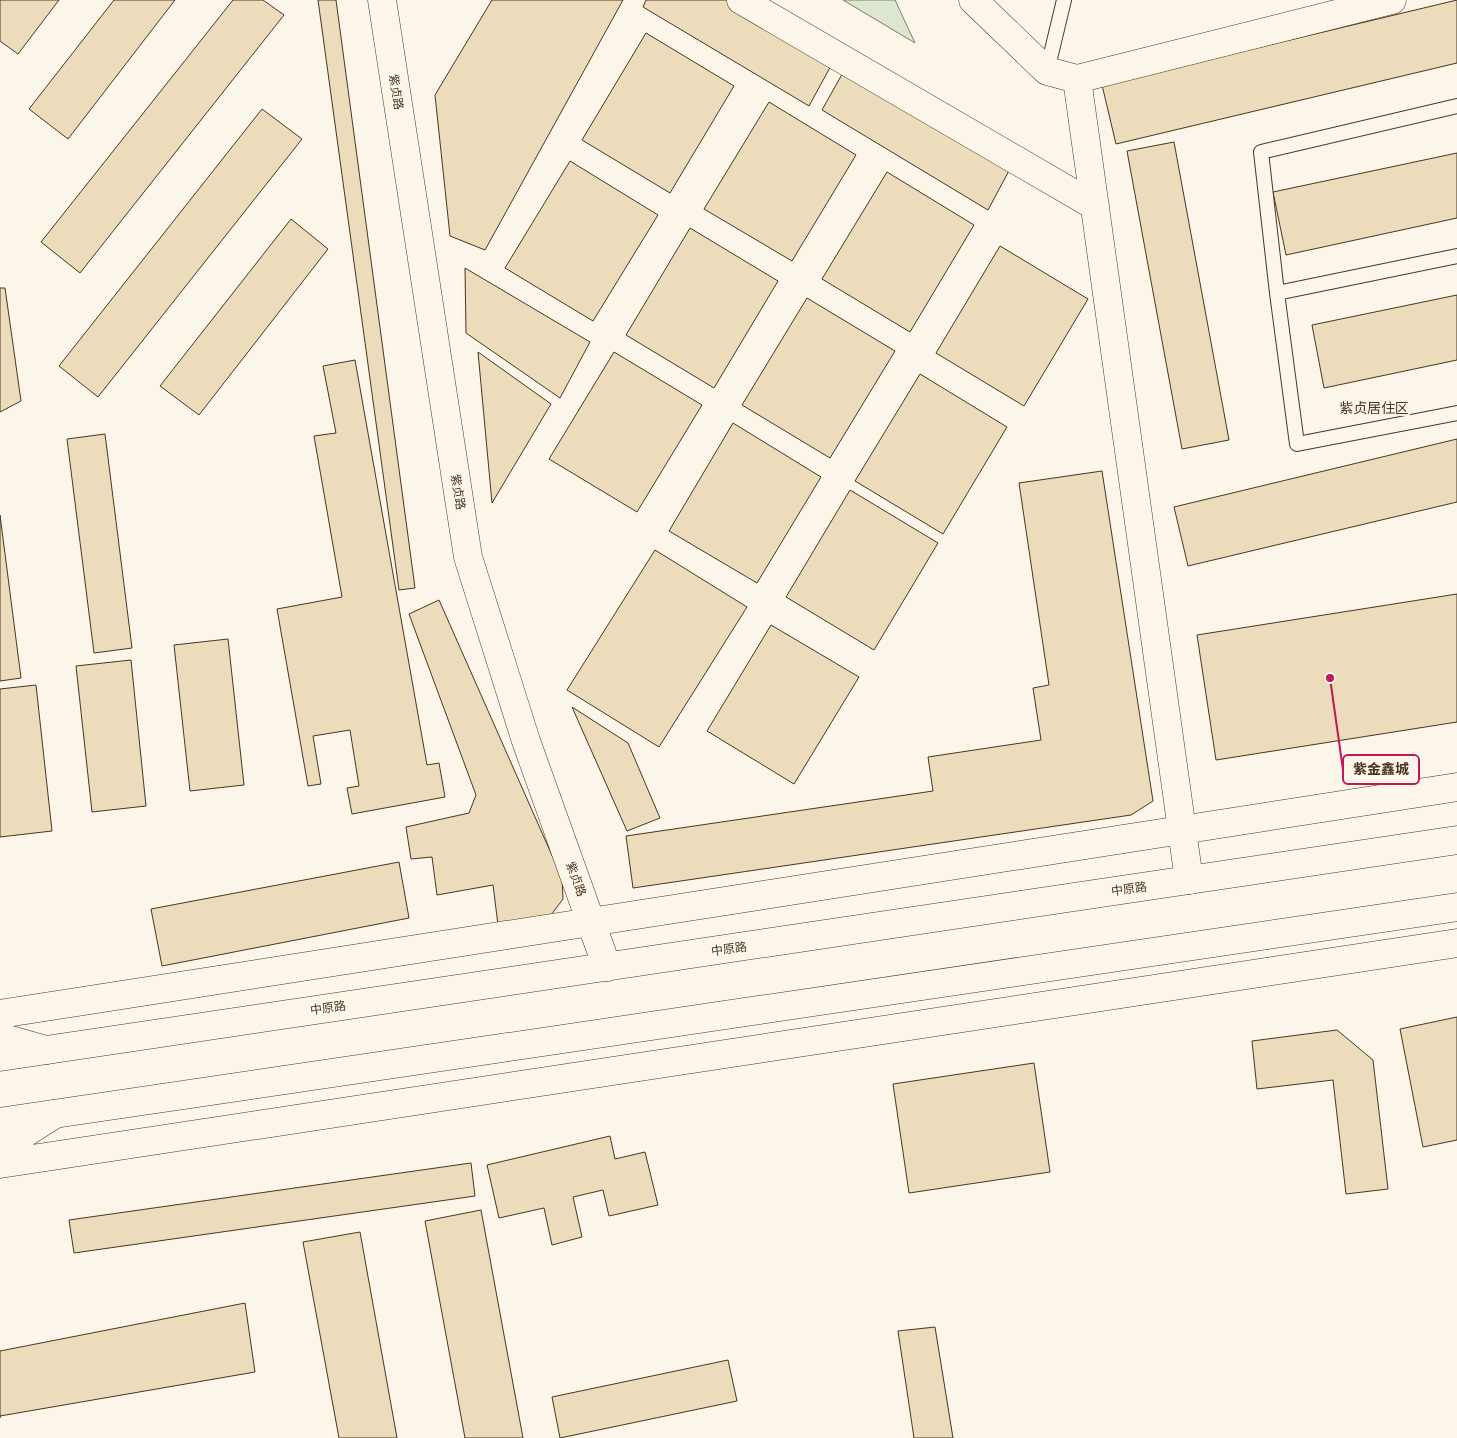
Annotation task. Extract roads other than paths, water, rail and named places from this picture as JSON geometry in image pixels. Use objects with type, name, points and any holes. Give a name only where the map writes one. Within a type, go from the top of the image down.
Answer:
[{"type":"street","name":"紫贞路","points":[[382,0],[468,557],[526,740],[607,967]]},
{"type":"street","points":[[741,0],[1095,206]]},
{"type":"street","points":[[972,0],[1047,71],[1077,79],[1392,0]]},
{"type":"street","points":[[1077,79],[1189,880]]},
{"type":"street","points":[[0,1014],[1457,787]]},
{"type":"street","name":"中原路","points":[[0,1057],[1457,840]]},
{"type":"street","points":[[0,1122],[1457,907]]},
{"type":"street","points":[[0,1164],[1457,943]]},
{"type":"street","points":[[0,1037],[46,1050]]},
{"type":"street","points":[[0,1149],[55,1114]]},
{"type":"lane","points":[[1047,71],[1064,0]]},
{"type":"lane","points":[[1457,106],[1261,152],[1277,293],[1298,444],[1457,414]]},
{"type":"lane","points":[[1277,293],[1457,256]]},
{"type":"place","name":"紫金鑫城","points":[[1330,678]]},
{"type":"district","name":"紫贞居住区","points":[[1374,408]]}]
